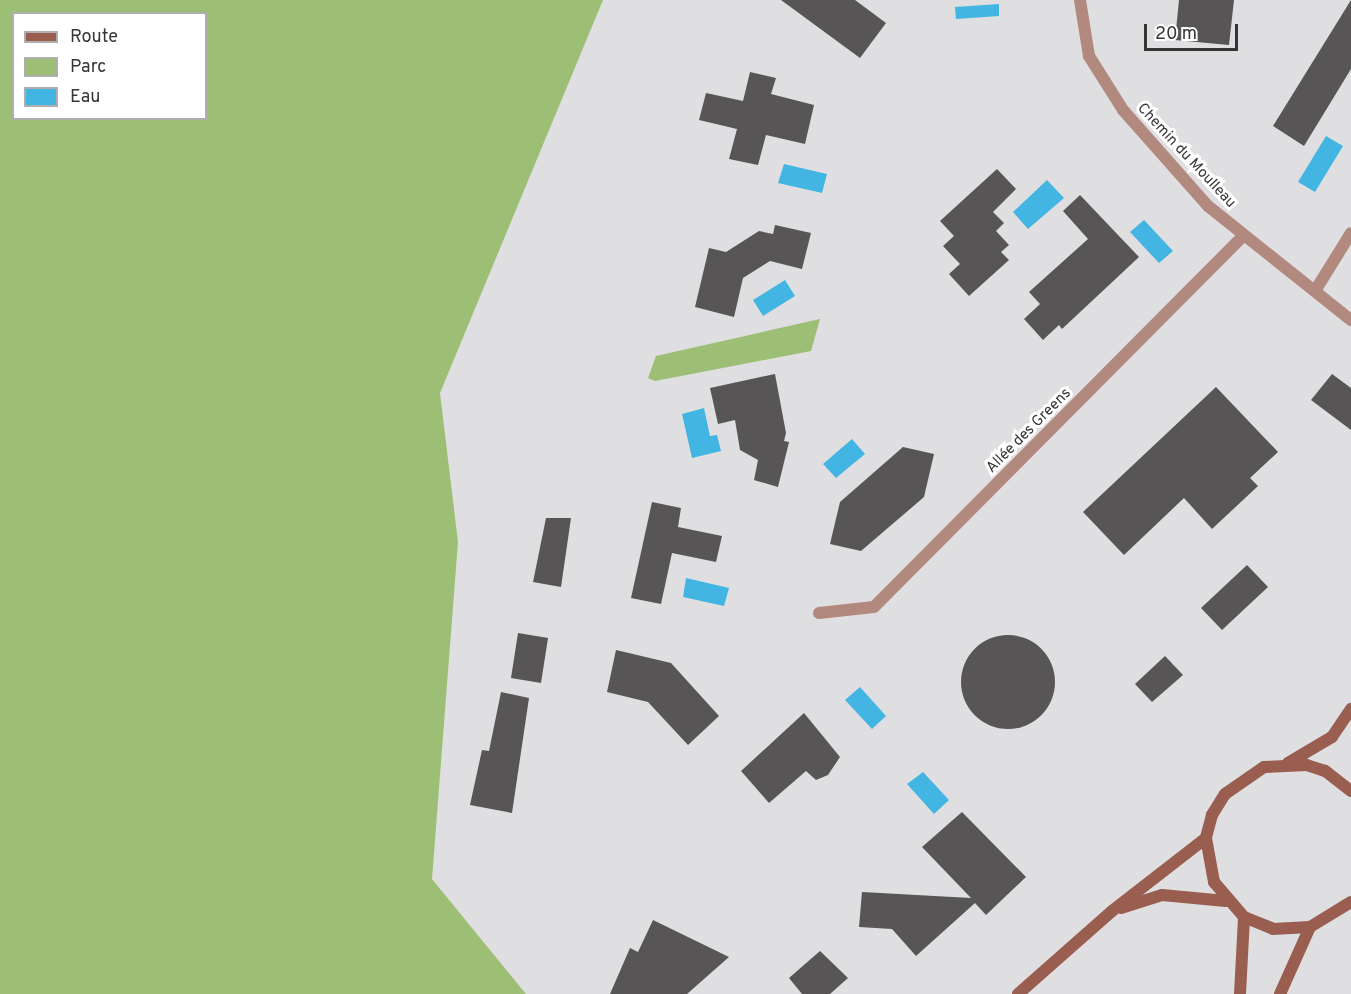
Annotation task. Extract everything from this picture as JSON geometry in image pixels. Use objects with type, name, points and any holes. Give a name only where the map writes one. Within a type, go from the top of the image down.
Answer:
[{"type":"main road","points":[[1311,927],[1273,928],[1244,917],[1226,901],[1207,861],[1206,838],[1212,815],[1231,789],[1264,767],[1288,763],[1332,737],[1351,709]]},
{"type":"main road","points":[[1288,763],[1325,771],[1351,791]]},
{"type":"main road","points":[[1018,994],[1112,911],[1206,838]]},
{"type":"main road","points":[[1112,911],[1162,895],[1226,901]]},
{"type":"main road","points":[[1280,994],[1292,959],[1311,927],[1351,902]]},
{"type":"main road","points":[[1240,994],[1244,917]]},
{"type":"street","name":"Chemin du Moulleau","points":[[1080,0],[1089,56],[1103,84],[1208,206],[1351,320]]},
{"type":"street","points":[[1315,291],[1351,233]]},
{"type":"street","name":"Allée des Greens","points":[[819,613],[874,607],[1243,236]]},
{"type":"green space","points":[[0,0],[603,0],[440,393],[458,542],[432,879],[526,994],[0,994]]},
{"type":"green space","points":[[820,319],[811,351],[655,381],[648,378],[656,356]]},
{"type":"water","points":[[999,4],[999,16],[956,19],[955,7]]},
{"type":"water","points":[[1326,136],[1343,146],[1315,192],[1298,182]]},
{"type":"water","points":[[784,164],[827,174],[822,193],[778,183]]},
{"type":"water","points":[[1047,180],[1064,198],[1028,229],[1013,212]]},
{"type":"water","points":[[1144,220],[1173,251],[1159,263],[1130,232]]},
{"type":"water","points":[[785,280],[795,296],[763,316],[753,300]]},
{"type":"water","points":[[704,408],[710,436],[717,435],[721,451],[692,458],[682,414]]},
{"type":"water","points":[[852,439],[865,454],[836,478],[823,464]]},
{"type":"water","points":[[686,578],[729,588],[724,606],[683,597]]},
{"type":"water","points":[[860,687],[886,716],[872,729],[845,700]]},
{"type":"water","points":[[923,772],[949,800],[934,814],[907,784]]},
{"type":"building","points":[[781,0],[855,0],[886,23],[860,58]]},
{"type":"building","points":[[1179,0],[1234,0],[1229,45],[1175,40]]},
{"type":"building","points":[[1351,0],[1351,69],[1304,146],[1273,126]]},
{"type":"building","points":[[750,72],[776,78],[771,94],[814,105],[805,144],[766,135],[758,165],[729,159],[737,129],[699,120],[706,93],[743,101]]},
{"type":"building","points":[[997,169],[1016,189],[993,212],[1004,223],[996,231],[1009,245],[1001,252],[1009,260],[969,296],[949,274],[960,264],[943,246],[954,236],[940,221]]},
{"type":"building","points":[[1080,195],[1139,257],[1062,329],[1059,325],[1043,340],[1024,319],[1040,304],[1029,292],[1088,239],[1063,211]]},
{"type":"building","points":[[775,225],[811,233],[802,269],[770,261],[743,278],[734,317],[695,307],[709,248],[726,252],[759,231],[773,234]]},
{"type":"building","points":[[775,374],[786,433],[784,441],[789,442],[778,487],[754,480],[758,460],[740,450],[735,420],[718,424],[710,388]]},
{"type":"building","points":[[1332,374],[1351,388],[1351,430],[1311,400]]},
{"type":"building","points":[[1216,387],[1278,452],[1250,478],[1258,486],[1212,529],[1184,498],[1124,555],[1083,512]]},
{"type":"building","points":[[903,447],[934,454],[924,497],[861,551],[830,544],[840,502]]},
{"type":"building","points":[[652,502],[681,508],[678,527],[722,536],[716,562],[672,553],[661,604],[631,598]]},
{"type":"building","points":[[546,518],[571,518],[561,587],[533,582]]},
{"type":"building","points":[[1247,565],[1268,587],[1222,630],[1201,608]]},
{"type":"building","points":[[518,633],[548,638],[541,683],[511,678]]},
{"type":"building","points":[[1008,635],[1026,638],[1041,649],[1052,664],[1055,682],[1052,700],[1041,715],[1026,726],[1008,729],[990,726],[975,715],[964,700],[961,682],[964,664],[975,649],[990,638]]},
{"type":"building","points":[[616,650],[671,663],[719,716],[688,745],[648,702],[607,692]]},
{"type":"building","points":[[1165,656],[1183,675],[1152,702],[1135,684]]},
{"type":"building","points":[[501,692],[529,698],[512,813],[470,805],[482,750],[489,751]]},
{"type":"building","points":[[804,713],[840,757],[828,775],[816,780],[806,771],[769,803],[741,771]]},
{"type":"building","points":[[962,812],[1026,877],[986,915],[975,903],[916,956],[892,929],[859,927],[862,892],[971,898],[922,847]]},
{"type":"building","points":[[653,920],[729,957],[687,994],[610,994],[630,948],[638,952]]},
{"type":"building","points":[[820,951],[848,978],[830,994],[802,994],[789,978]]}]
